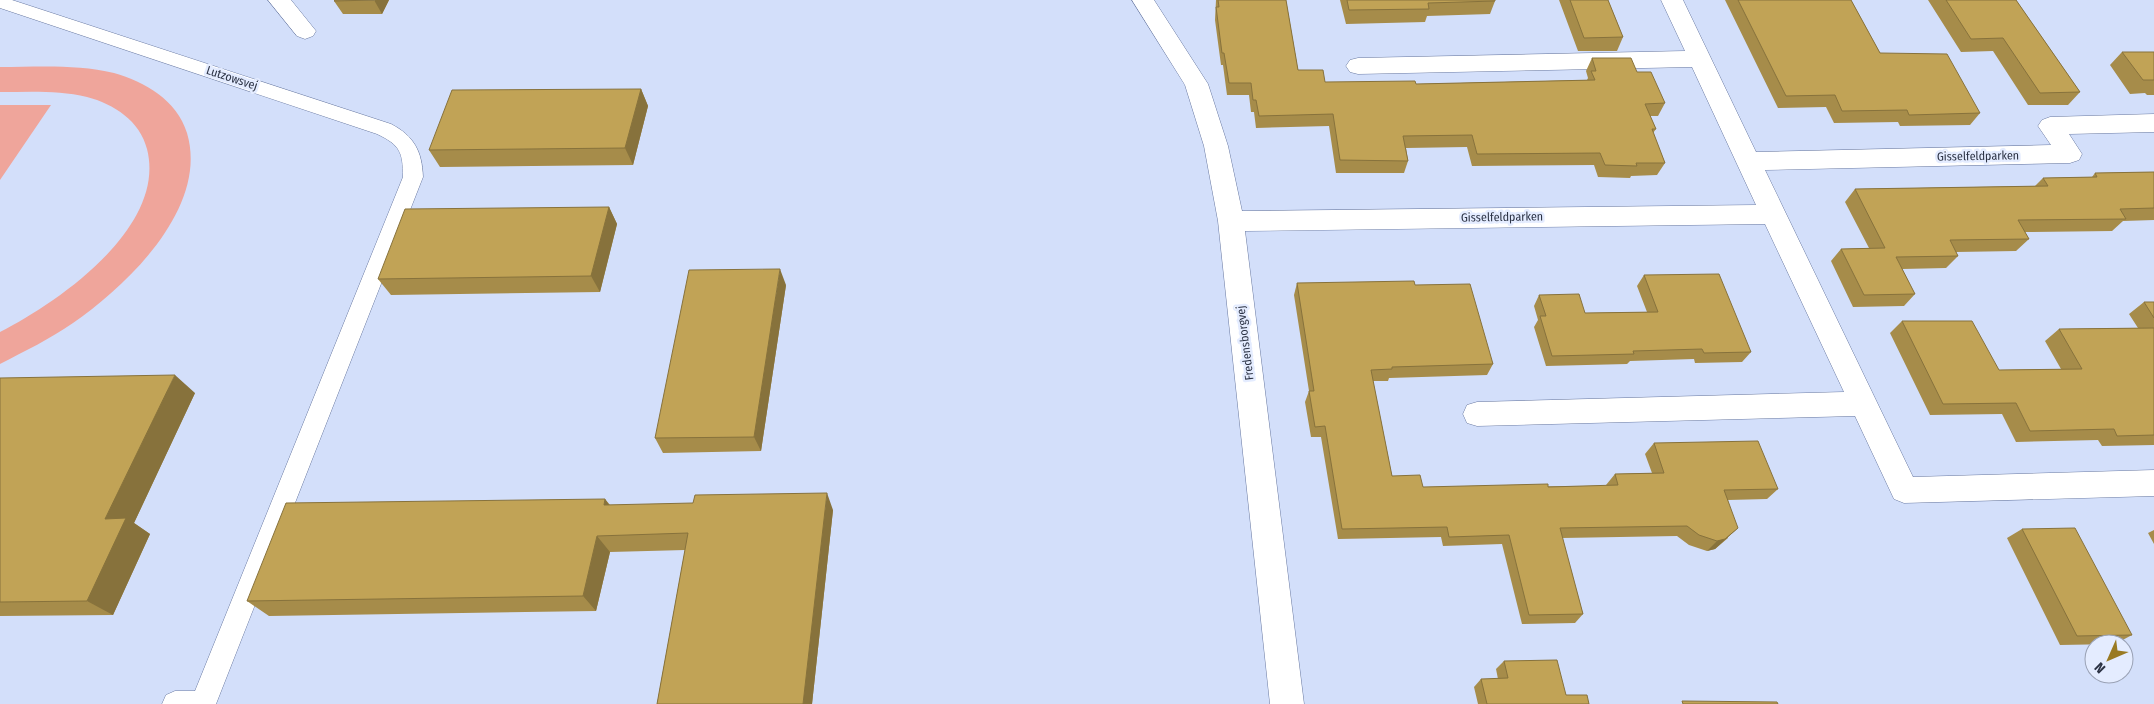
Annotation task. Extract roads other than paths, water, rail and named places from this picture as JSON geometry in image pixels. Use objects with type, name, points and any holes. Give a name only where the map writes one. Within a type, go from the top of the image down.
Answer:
[{"type":"street","points":[[279,0],[305,31]]},
{"type":"street","name":"Fredensborgvej","points":[[1143,0],[1196,84],[1216,146],[1231,221],[1287,704]]},
{"type":"street","points":[[1672,0],[1904,490],[2154,483]]},
{"type":"street","points":[[1358,66],[1700,59]]},
{"type":"street","name":"Gisselfeldparken","points":[[1748,161],[2070,154],[2050,126],[2154,123]]},
{"type":"street","name":"Gisselfeldparken","points":[[1231,221],[1773,214]]},
{"type":"street","points":[[1477,414],[1863,404]]},
{"type":"lane","name":"Lutzowsvej","points":[[0,2],[384,129],[397,135],[408,144],[413,160],[413,177],[203,704]]},
{"type":"lane","points":[[175,704],[203,704]]}]
